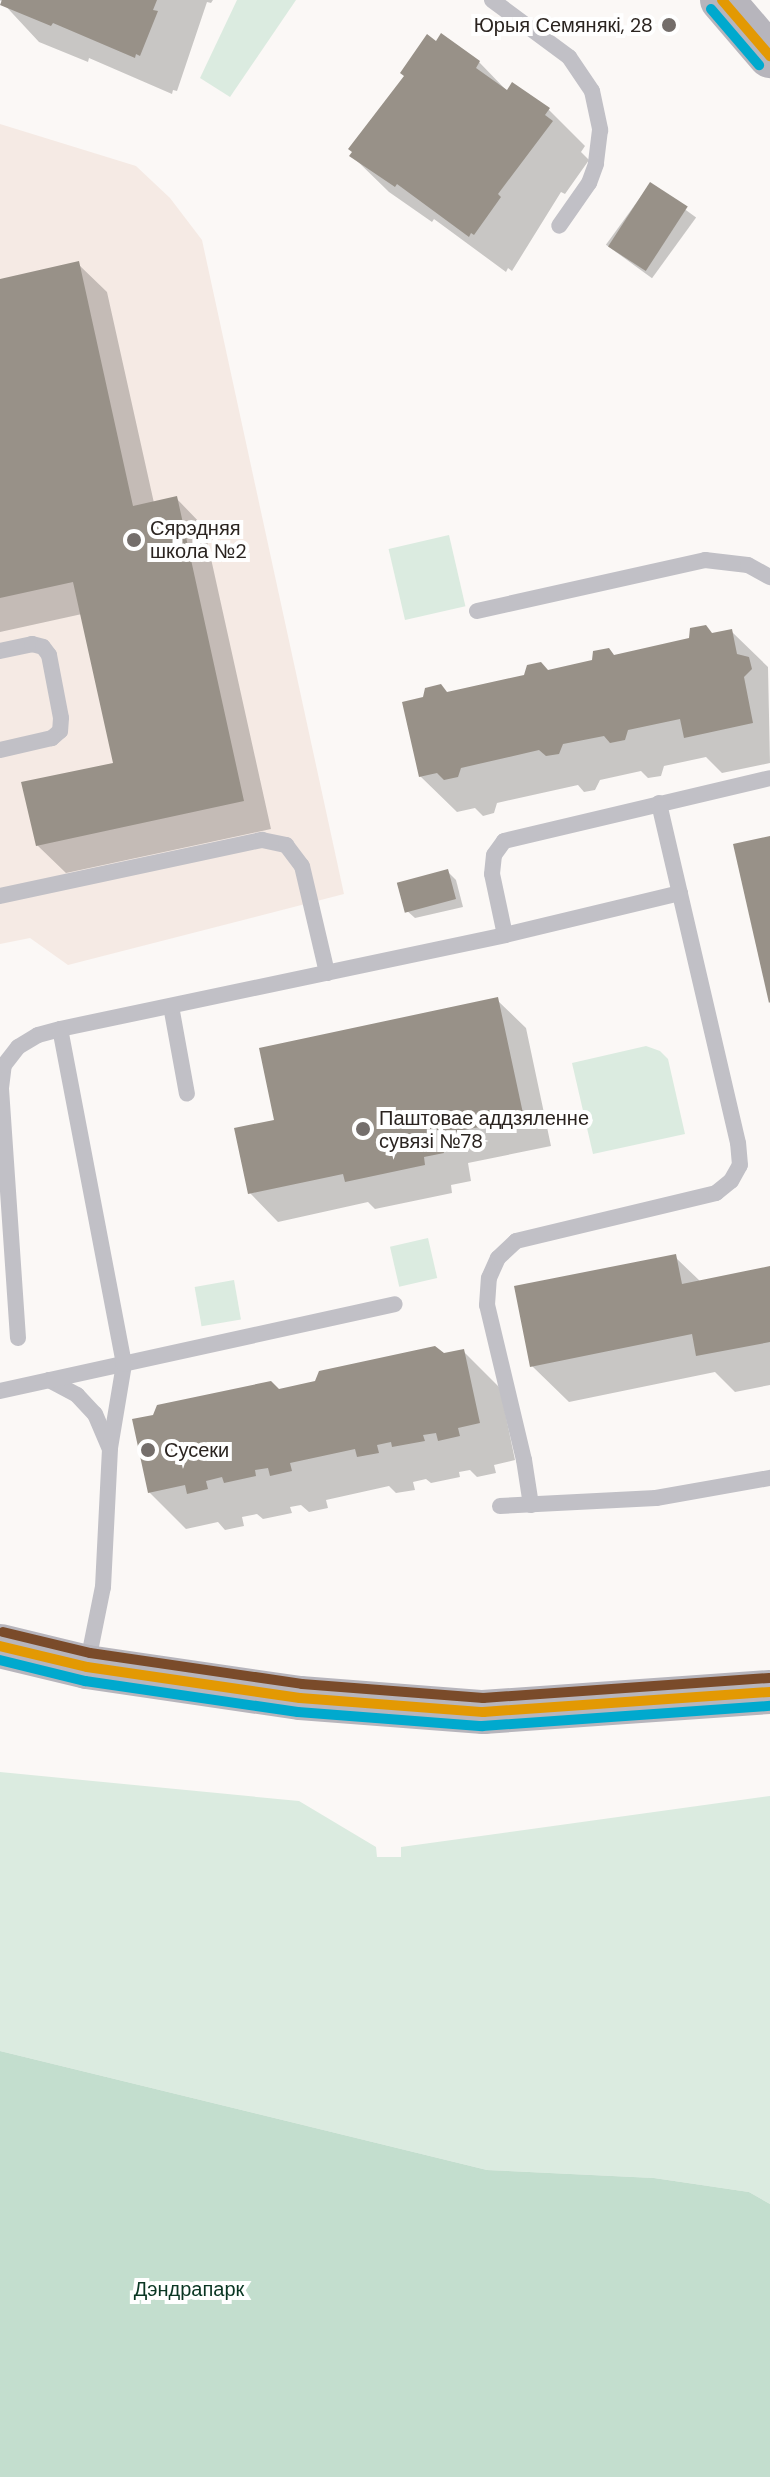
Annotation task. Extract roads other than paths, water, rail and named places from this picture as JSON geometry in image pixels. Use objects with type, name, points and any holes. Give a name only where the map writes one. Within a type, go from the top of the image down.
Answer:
[{"type":"main road","points":[[722,0],[770,56]]},
{"type":"main road","points":[[0,1646],[87,1667],[300,1698],[483,1712],[770,1692]]},
{"type":"lane","points":[[492,0],[569,57],[592,91],[600,130],[596,164],[589,183],[559,226]]},
{"type":"lane","points":[[477,611],[705,560],[748,565],[770,577]]},
{"type":"lane","points":[[0,651],[32,644],[43,647],[49,655],[61,718],[60,731],[52,738],[0,750]]},
{"type":"lane","points":[[505,935],[492,874],[494,855],[504,841],[770,778]]},
{"type":"lane","points":[[531,1505],[524,1460],[487,1305],[489,1278],[498,1258],[516,1241],[716,1193],[731,1181],[740,1165],[738,1143],[659,803]]},
{"type":"lane","points":[[0,896],[262,840],[286,845],[302,866],[327,973]]},
{"type":"lane","points":[[18,1338],[1,1088],[4,1065],[18,1047],[38,1035],[60,1029],[505,935],[680,893]]},
{"type":"lane","points":[[171,1006],[187,1094]]},
{"type":"lane","points":[[60,1029],[124,1364],[110,1448],[103,1587],[87,1667]]},
{"type":"lane","points":[[0,1391],[395,1304]]},
{"type":"lane","points":[[49,1380],[77,1395],[95,1414],[110,1448]]},
{"type":"lane","points":[[500,1506],[656,1498],[770,1478]]},
{"type":"place","name":"Юрыя Семянякі, 28","points":[[669,25]]},
{"type":"place","name":"Сярэдняя школа №2","points":[[134,540]]},
{"type":"place","name":"Паштовае аддзяленне сувязі №78","points":[[363,1129]]},
{"type":"place","name":"Сусеки","points":[[148,1450]]},
{"type":"park label","name":"Дэндрапарк","points":[[189,2289]]}]
